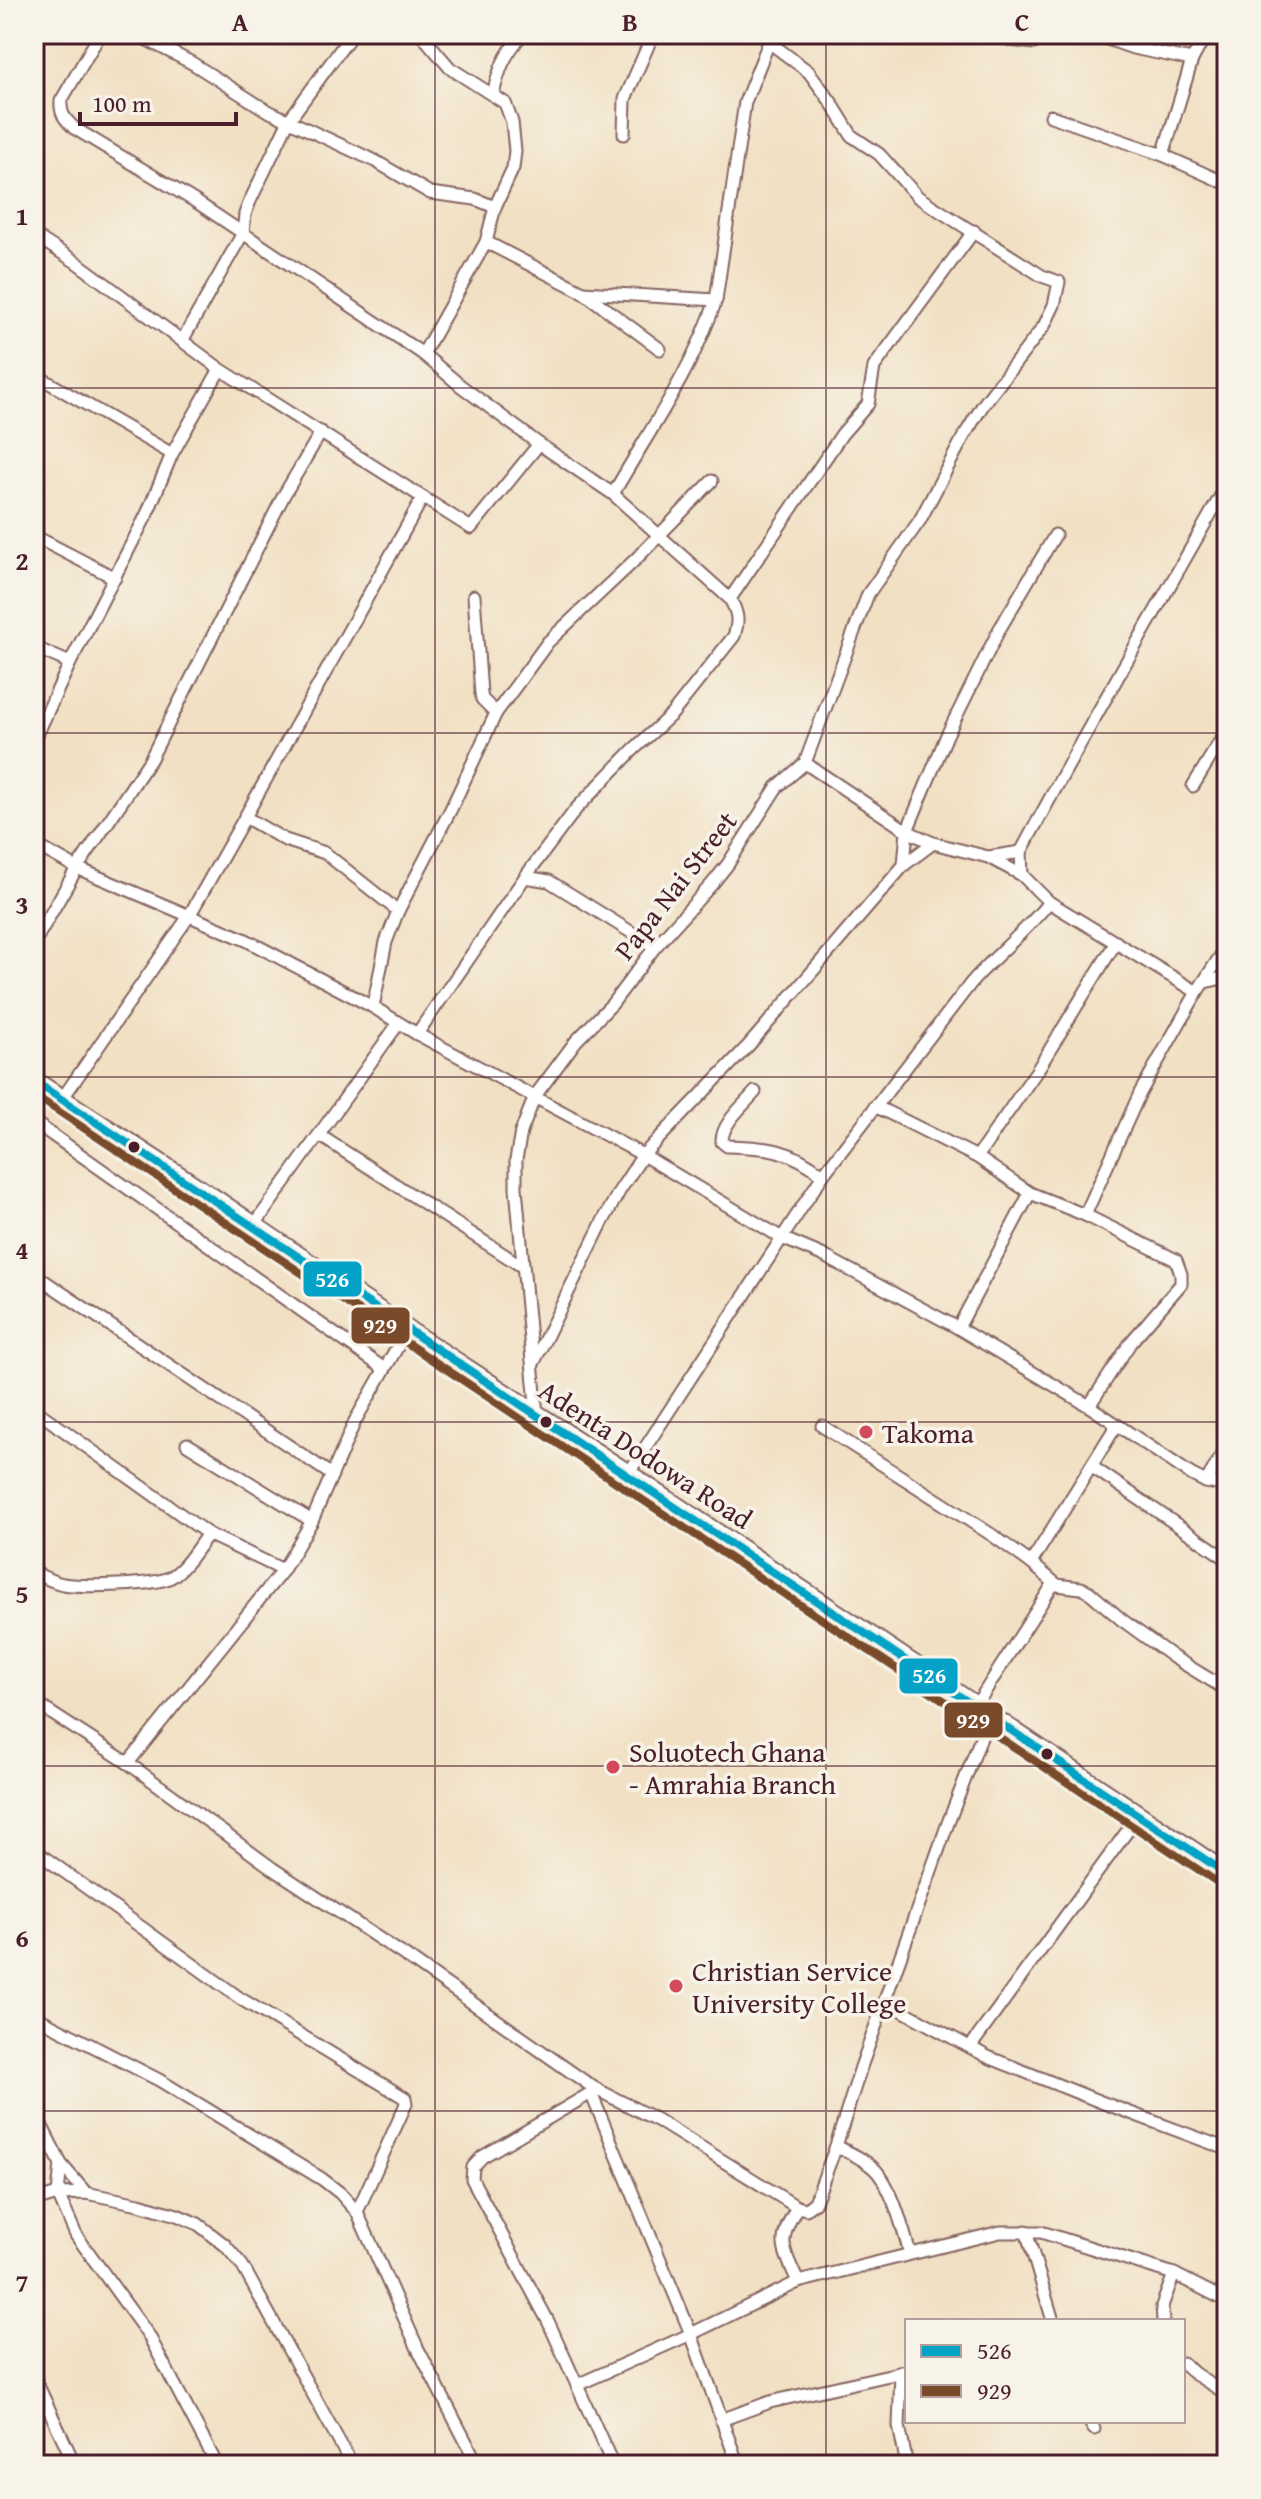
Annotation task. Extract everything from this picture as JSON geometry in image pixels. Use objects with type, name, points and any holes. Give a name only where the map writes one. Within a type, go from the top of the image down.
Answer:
[{"type":"main road","name":"Adenta Dodowa Road","points":[[34,1081],[1227,1874]]},
{"type":"street","points":[[100,34],[61,101],[64,118],[74,128],[243,233],[423,354],[539,444],[613,494],[730,599],[738,615],[734,636],[672,714],[576,809],[525,877],[417,1034]]},
{"type":"street","points":[[136,34],[192,63],[266,110],[375,161],[430,193],[475,199],[495,207]]},
{"type":"street","points":[[182,341],[243,233],[250,201],[289,120],[352,34]]},
{"type":"street","points":[[421,34],[450,68],[505,103],[515,136],[513,168],[495,207],[486,242],[423,354]]},
{"type":"street","points":[[493,94],[505,55],[522,34]]},
{"type":"street","points":[[624,134],[625,99],[653,34]]},
{"type":"street","points":[[997,34],[1010,40],[1034,43],[1044,34]]},
{"type":"street","points":[[1093,34],[1133,48],[1192,60]]},
{"type":"street","points":[[1163,155],[1192,60],[1206,34]]},
{"type":"street","points":[[613,494],[698,345],[716,300],[745,102],[766,38],[809,72],[852,136],[879,154],[918,197],[974,231],[874,367],[868,404],[842,434],[730,599]]},
{"type":"street","points":[[1051,116],[1163,155],[1227,184]]},
{"type":"street","name":"Papa Nai Street","points":[[537,1416],[516,1160],[521,1132],[535,1096],[563,1056],[612,1004],[655,947],[720,874],[777,787],[805,763],[868,594],[920,520],[964,436],[1044,326],[1054,305],[1059,282],[1042,276],[974,231]]},
{"type":"street","points":[[34,235],[76,262],[220,369],[472,528],[539,444]]},
{"type":"street","points":[[486,242],[583,292],[660,349]]},
{"type":"street","points":[[583,292],[716,300]]},
{"type":"street","points":[[34,741],[70,663],[147,514],[172,454],[220,369]]},
{"type":"street","points":[[34,374],[172,454]]},
{"type":"street","points":[[34,943],[77,868],[150,760],[284,495],[321,432]]},
{"type":"street","points":[[373,1007],[386,942],[398,911],[496,713],[548,642],[635,560],[712,481]]},
{"type":"street","points":[[1022,875],[1021,852],[1087,727],[1160,606],[1227,485]]},
{"type":"street","points":[[62,1099],[189,916],[423,497]]},
{"type":"street","points":[[904,865],[907,831],[947,735],[993,643],[1055,535]]},
{"type":"street","points":[[34,536],[115,578]]},
{"type":"street","points":[[474,596],[481,694],[496,713]]},
{"type":"street","points":[[34,647],[70,663]]},
{"type":"street","points":[[1193,786],[1227,730]]},
{"type":"street","points":[[805,763],[907,831],[933,843],[988,857],[1022,875],[1049,902],[1197,992]]},
{"type":"street","points":[[245,817],[285,840],[325,853],[398,911]]},
{"type":"street","points":[[532,1366],[588,1248],[643,1155],[749,1045],[904,865],[933,843]]},
{"type":"street","points":[[34,844],[77,868],[246,940],[373,1007],[398,1024],[643,1155],[782,1238],[822,1255],[958,1328],[1089,1406],[1206,1482],[1227,1486]]},
{"type":"street","points":[[988,857],[1021,852]]},
{"type":"street","points":[[539,858],[549,881]]},
{"type":"street","points":[[525,877],[549,881],[655,947]]},
{"type":"street","points":[[628,1474],[823,1175],[971,983],[990,961],[1026,930],[1049,902]]},
{"type":"street","points":[[977,1157],[1038,1069],[1116,942]]},
{"type":"street","points":[[1085,1215],[1140,1093],[1227,946]]},
{"type":"street","points":[[1205,982],[1227,977]]},
{"type":"street","points":[[253,1227],[398,1024]]},
{"type":"street","points":[[755,1092],[725,1128],[722,1142],[727,1146],[781,1151],[808,1163],[823,1175]]},
{"type":"street","points":[[875,1106],[977,1157],[1030,1193],[1085,1215],[1176,1260],[1181,1284],[1131,1342],[1089,1406]]},
{"type":"street","points":[[34,1122],[383,1368]]},
{"type":"street","points":[[319,1135],[523,1267]]},
{"type":"street","points":[[958,1328],[1030,1193]]},
{"type":"street","points":[[34,1274],[332,1475]]},
{"type":"street","points":[[128,1763],[283,1570],[312,1521],[355,1421],[407,1330]]},
{"type":"street","points":[[34,1409],[208,1534],[283,1570]]},
{"type":"street","points":[[822,1426],[946,1505],[1031,1563],[1054,1583],[1088,1591],[1173,1657],[1227,1690]]},
{"type":"street","points":[[1031,1563],[1116,1426]]},
{"type":"street","points":[[187,1444],[312,1521]]},
{"type":"street","points":[[1206,1482],[1227,1446]]},
{"type":"street","points":[[1091,1466],[1227,1559]]},
{"type":"street","points":[[34,1572],[61,1584],[152,1583],[173,1576],[208,1534]]},
{"type":"street","points":[[34,1702],[128,1763],[272,1868],[404,1955],[592,2090],[657,2120],[797,2207],[806,2209],[815,2202],[836,2146],[948,1823],[982,1712],[1054,1583]]},
{"type":"street","points":[[971,2046],[1139,1815]]},
{"type":"street","points":[[34,1850],[241,1999],[405,2098],[406,2104],[357,2212]]},
{"type":"street","points":[[885,2001],[988,2057],[1227,2149]]},
{"type":"street","points":[[34,2016],[159,2080],[340,2193],[357,2212],[418,2349],[478,2465]]},
{"type":"street","points":[[592,2090],[691,2334],[738,2465]]},
{"type":"street","points":[[592,2090],[482,2157],[473,2167],[472,2179],[548,2321],[613,2465]]},
{"type":"street","points":[[34,2111],[61,2164],[86,2193]]},
{"type":"street","points":[[836,2146],[859,2157],[879,2173],[910,2253]]},
{"type":"street","points":[[61,2164],[58,2194],[76,2235],[149,2336],[217,2465]]},
{"type":"street","points":[[34,2201],[58,2194],[86,2193],[177,2215],[198,2224],[225,2245],[242,2265],[352,2465]]},
{"type":"street","points":[[797,2207],[782,2241],[798,2282]]},
{"type":"street","points":[[1026,2231],[1052,2319]]},
{"type":"street","points":[[577,2385],[798,2282],[1000,2232],[1041,2232],[1174,2274],[1227,2301]]},
{"type":"street","points":[[1163,2319],[1162,2306],[1174,2274]]},
{"type":"street","points":[[1185,2365],[1227,2394]]},
{"type":"street","points":[[721,2420],[770,2402],[904,2372],[899,2426],[907,2465]]},
{"type":"street","points":[[34,2377],[75,2465]]},
{"type":"transit line","name":"526","points":[[34,1081],[1227,1874]]},
{"type":"transit line","name":"929","points":[[34,1095],[1220,1884]]},
{"type":"place","name":"Takoma","points":[[866,1432]]},
{"type":"place","name":"Soluotech Ghana - Amrahia Branch","points":[[613,1767]]},
{"type":"place","name":"Christian Service University College","points":[[676,1986]]}]
